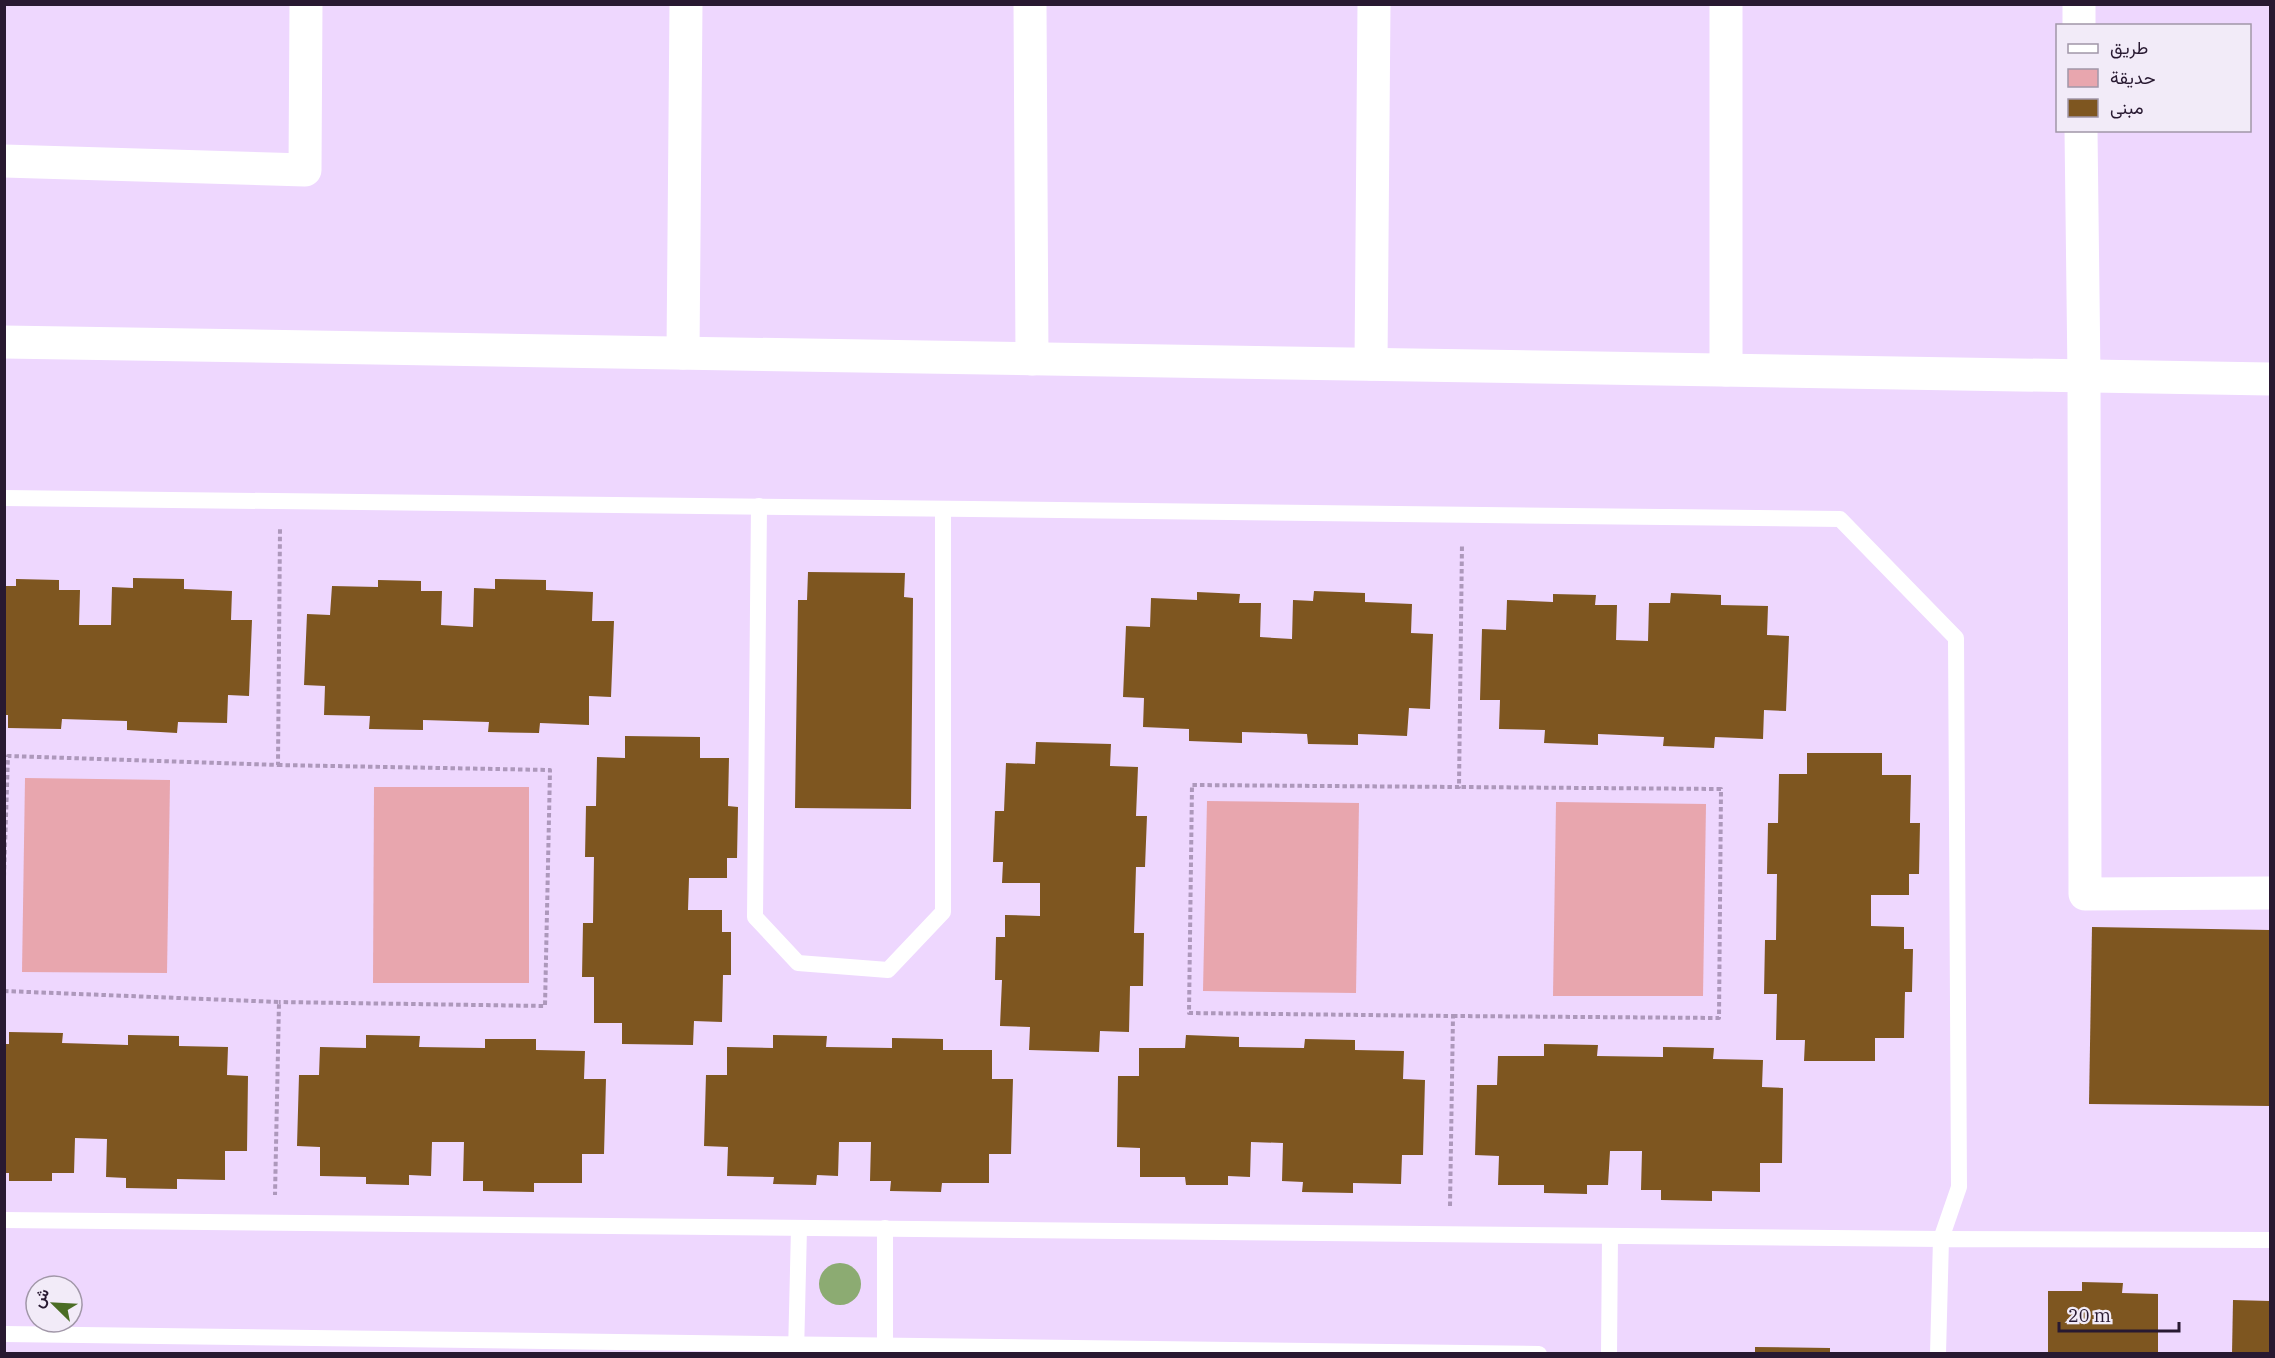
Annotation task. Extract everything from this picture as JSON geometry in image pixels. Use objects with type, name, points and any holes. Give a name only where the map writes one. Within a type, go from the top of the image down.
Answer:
[{"type":"street","points":[[4,161],[305,170],[306,4]]},
{"type":"street","points":[[682,353],[686,4]]},
{"type":"street","points":[[1030,4],[1032,359]]},
{"type":"street","points":[[1371,364],[1374,4]]},
{"type":"street","points":[[1725,370],[1726,4]]},
{"type":"street","points":[[2079,4],[2079,24]]},
{"type":"street","points":[[2081,132],[2085,894],[2271,893]]},
{"type":"street","points":[[4,342],[2271,379]]},
{"type":"lane","points":[[4,498],[1840,519],[1956,638],[1959,1187],[1941,1239],[1938,1353]]},
{"type":"lane","points":[[759,506],[755,917],[798,963],[888,970],[943,912],[943,508]]},
{"type":"lane","points":[[4,1220],[1941,1239],[2271,1240]]},
{"type":"lane","points":[[796,1349],[799,1228]]},
{"type":"lane","points":[[885,1228],[885,1349]]},
{"type":"lane","points":[[1610,1236],[1610,1353]]},
{"type":"lane","points":[[4,1334],[796,1349],[1539,1353]]},
{"type":"path","points":[[278,765],[280,501]]},
{"type":"path","points":[[1459,787],[1462,515]]},
{"type":"path","points":[[4,877],[8,756],[278,765],[550,770],[545,1006],[279,1002],[4,991]]},
{"type":"path","points":[[1192,785],[1721,789],[1719,1018],[1453,1016],[1189,1013],[1192,785]]},
{"type":"path","points":[[274,1222],[279,1002]]},
{"type":"path","points":[[1449,1234],[1453,1016]]},
{"type":"green space","points":[[25,778],[170,780],[167,973],[22,972]]},
{"type":"green space","points":[[374,787],[529,787],[529,983],[373,983]]},
{"type":"green space","points":[[1207,801],[1359,803],[1356,993],[1203,991]]},
{"type":"green space","points":[[1556,802],[1706,804],[1703,996],[1553,996]]},
{"type":"shaded area","points":[[840,1263],[848,1264],[855,1269],[860,1276],[860,1292],[855,1299],[848,1304],[840,1305],[832,1304],[825,1299],[820,1292],[819,1284],[820,1276],[825,1269],[832,1264]]},
{"type":"building","points":[[808,572],[905,573],[904,597],[913,598],[911,809],[795,808],[798,600],[807,600]]},
{"type":"building","points":[[133,578],[184,579],[184,589],[232,591],[231,620],[252,620],[249,696],[228,695],[227,723],[178,722],[177,733],[127,730],[127,721],[62,719],[61,729],[8,728],[8,715],[4,715],[4,586],[16,586],[16,579],[59,580],[59,590],[80,590],[79,625],[111,625],[112,587],[133,588]]},
{"type":"building","points":[[495,579],[546,580],[546,590],[593,592],[592,621],[614,621],[611,697],[589,696],[589,725],[540,723],[539,733],[488,732],[489,722],[423,720],[423,730],[369,729],[370,716],[324,715],[325,686],[304,685],[307,614],[330,615],[332,586],[378,587],[378,580],[421,581],[421,591],[442,591],[441,625],[473,627],[474,588],[495,589]]},
{"type":"building","points":[[1314,591],[1365,593],[1365,602],[1412,604],[1411,633],[1433,634],[1430,709],[1409,708],[1407,736],[1358,734],[1358,745],[1308,744],[1307,734],[1242,732],[1242,743],[1189,741],[1189,729],[1143,727],[1144,698],[1123,697],[1126,626],[1150,627],[1151,598],[1197,600],[1197,592],[1240,594],[1239,603],[1261,603],[1260,637],[1292,639],[1293,600],[1313,601]]},
{"type":"building","points":[[1671,593],[1721,595],[1721,605],[1768,606],[1767,635],[1789,636],[1786,711],[1764,710],[1763,739],[1715,737],[1714,748],[1663,746],[1664,737],[1598,734],[1598,745],[1544,743],[1545,730],[1499,729],[1500,700],[1480,700],[1482,629],[1506,630],[1507,600],[1553,602],[1553,594],[1596,595],[1595,605],[1617,605],[1616,640],[1648,641],[1649,603],[1670,603]]},
{"type":"building","points":[[625,736],[700,737],[700,758],[729,758],[728,806],[738,807],[737,858],[727,858],[727,878],[689,878],[688,910],[722,910],[722,932],[731,932],[731,975],[723,975],[722,1022],[694,1021],[693,1045],[622,1044],[622,1023],[594,1023],[594,977],[582,977],[583,923],[593,923],[594,857],[585,857],[586,806],[596,806],[597,757],[625,758]]},
{"type":"building","points":[[1036,742],[1111,744],[1110,766],[1138,767],[1136,816],[1147,816],[1145,867],[1136,867],[1134,933],[1144,933],[1143,986],[1130,986],[1129,1032],[1100,1031],[1099,1052],[1029,1050],[1030,1027],[1000,1026],[1002,980],[995,980],[996,937],[1005,937],[1005,915],[1040,916],[1040,883],[1002,883],[1003,862],[993,862],[995,811],[1004,811],[1006,763],[1035,764]]},
{"type":"building","points":[[1807,753],[1882,753],[1882,775],[1911,775],[1910,823],[1920,823],[1919,874],[1909,874],[1909,895],[1871,895],[1871,926],[1904,927],[1904,949],[1913,949],[1912,992],[1905,992],[1904,1038],[1875,1038],[1875,1061],[1804,1061],[1805,1040],[1776,1040],[1777,994],[1764,994],[1765,940],[1776,940],[1777,874],[1767,874],[1768,823],[1778,823],[1779,774],[1807,774]]},
{"type":"building","points":[[2092,927],[2270,930],[2270,1106],[2089,1104]]},
{"type":"building","points":[[9,1032],[63,1033],[62,1043],[128,1045],[128,1035],[179,1036],[179,1046],[228,1047],[227,1075],[248,1076],[247,1151],[225,1151],[225,1180],[177,1179],[177,1189],[126,1188],[126,1178],[106,1177],[107,1139],[75,1138],[74,1173],[52,1173],[52,1181],[9,1181],[9,1173],[4,1173],[4,1044],[9,1044]]},
{"type":"building","points":[[366,1035],[420,1036],[419,1047],[485,1048],[485,1039],[536,1039],[536,1050],[585,1051],[584,1079],[606,1079],[604,1154],[582,1154],[582,1183],[534,1183],[534,1192],[483,1191],[483,1181],[463,1181],[464,1142],[432,1142],[431,1176],[409,1175],[409,1185],[366,1184],[366,1177],[320,1176],[320,1147],[297,1146],[299,1075],[319,1075],[320,1047],[366,1048]]},
{"type":"building","points":[[773,1035],[827,1036],[826,1047],[892,1048],[892,1038],[943,1039],[943,1050],[992,1050],[992,1079],[1013,1079],[1011,1154],[989,1154],[989,1183],[942,1183],[941,1192],[890,1191],[891,1181],[870,1181],[871,1142],[839,1142],[838,1176],[817,1175],[816,1185],[773,1184],[774,1177],[727,1176],[728,1147],[704,1146],[706,1075],[727,1075],[727,1047],[773,1048]]},
{"type":"building","points":[[1186,1035],[1239,1037],[1239,1047],[1304,1048],[1305,1039],[1355,1040],[1355,1050],[1404,1051],[1403,1079],[1425,1080],[1423,1155],[1402,1155],[1401,1184],[1353,1183],[1353,1193],[1302,1192],[1303,1182],[1282,1181],[1283,1143],[1251,1142],[1250,1177],[1228,1176],[1228,1185],[1186,1185],[1185,1177],[1140,1177],[1140,1148],[1117,1147],[1118,1076],[1139,1076],[1139,1048],[1185,1048]]},
{"type":"building","points":[[1544,1044],[1598,1045],[1597,1056],[1663,1057],[1663,1047],[1714,1048],[1713,1059],[1763,1060],[1762,1087],[1783,1088],[1782,1163],[1760,1163],[1760,1192],[1712,1191],[1712,1201],[1661,1200],[1661,1190],[1641,1190],[1642,1151],[1610,1151],[1608,1185],[1587,1185],[1587,1194],[1544,1193],[1544,1185],[1498,1185],[1499,1156],[1475,1155],[1477,1085],[1497,1085],[1498,1056],[1544,1056]]},
{"type":"building","points":[[2082,1282],[2123,1283],[2122,1293],[2158,1294],[2158,1354],[2048,1354],[2048,1291],[2082,1291]]},
{"type":"building","points":[[2233,1300],[2270,1301],[2270,1354],[2232,1354]]},
{"type":"building","points":[[1755,1347],[1830,1348],[1830,1354],[1755,1354]]}]
